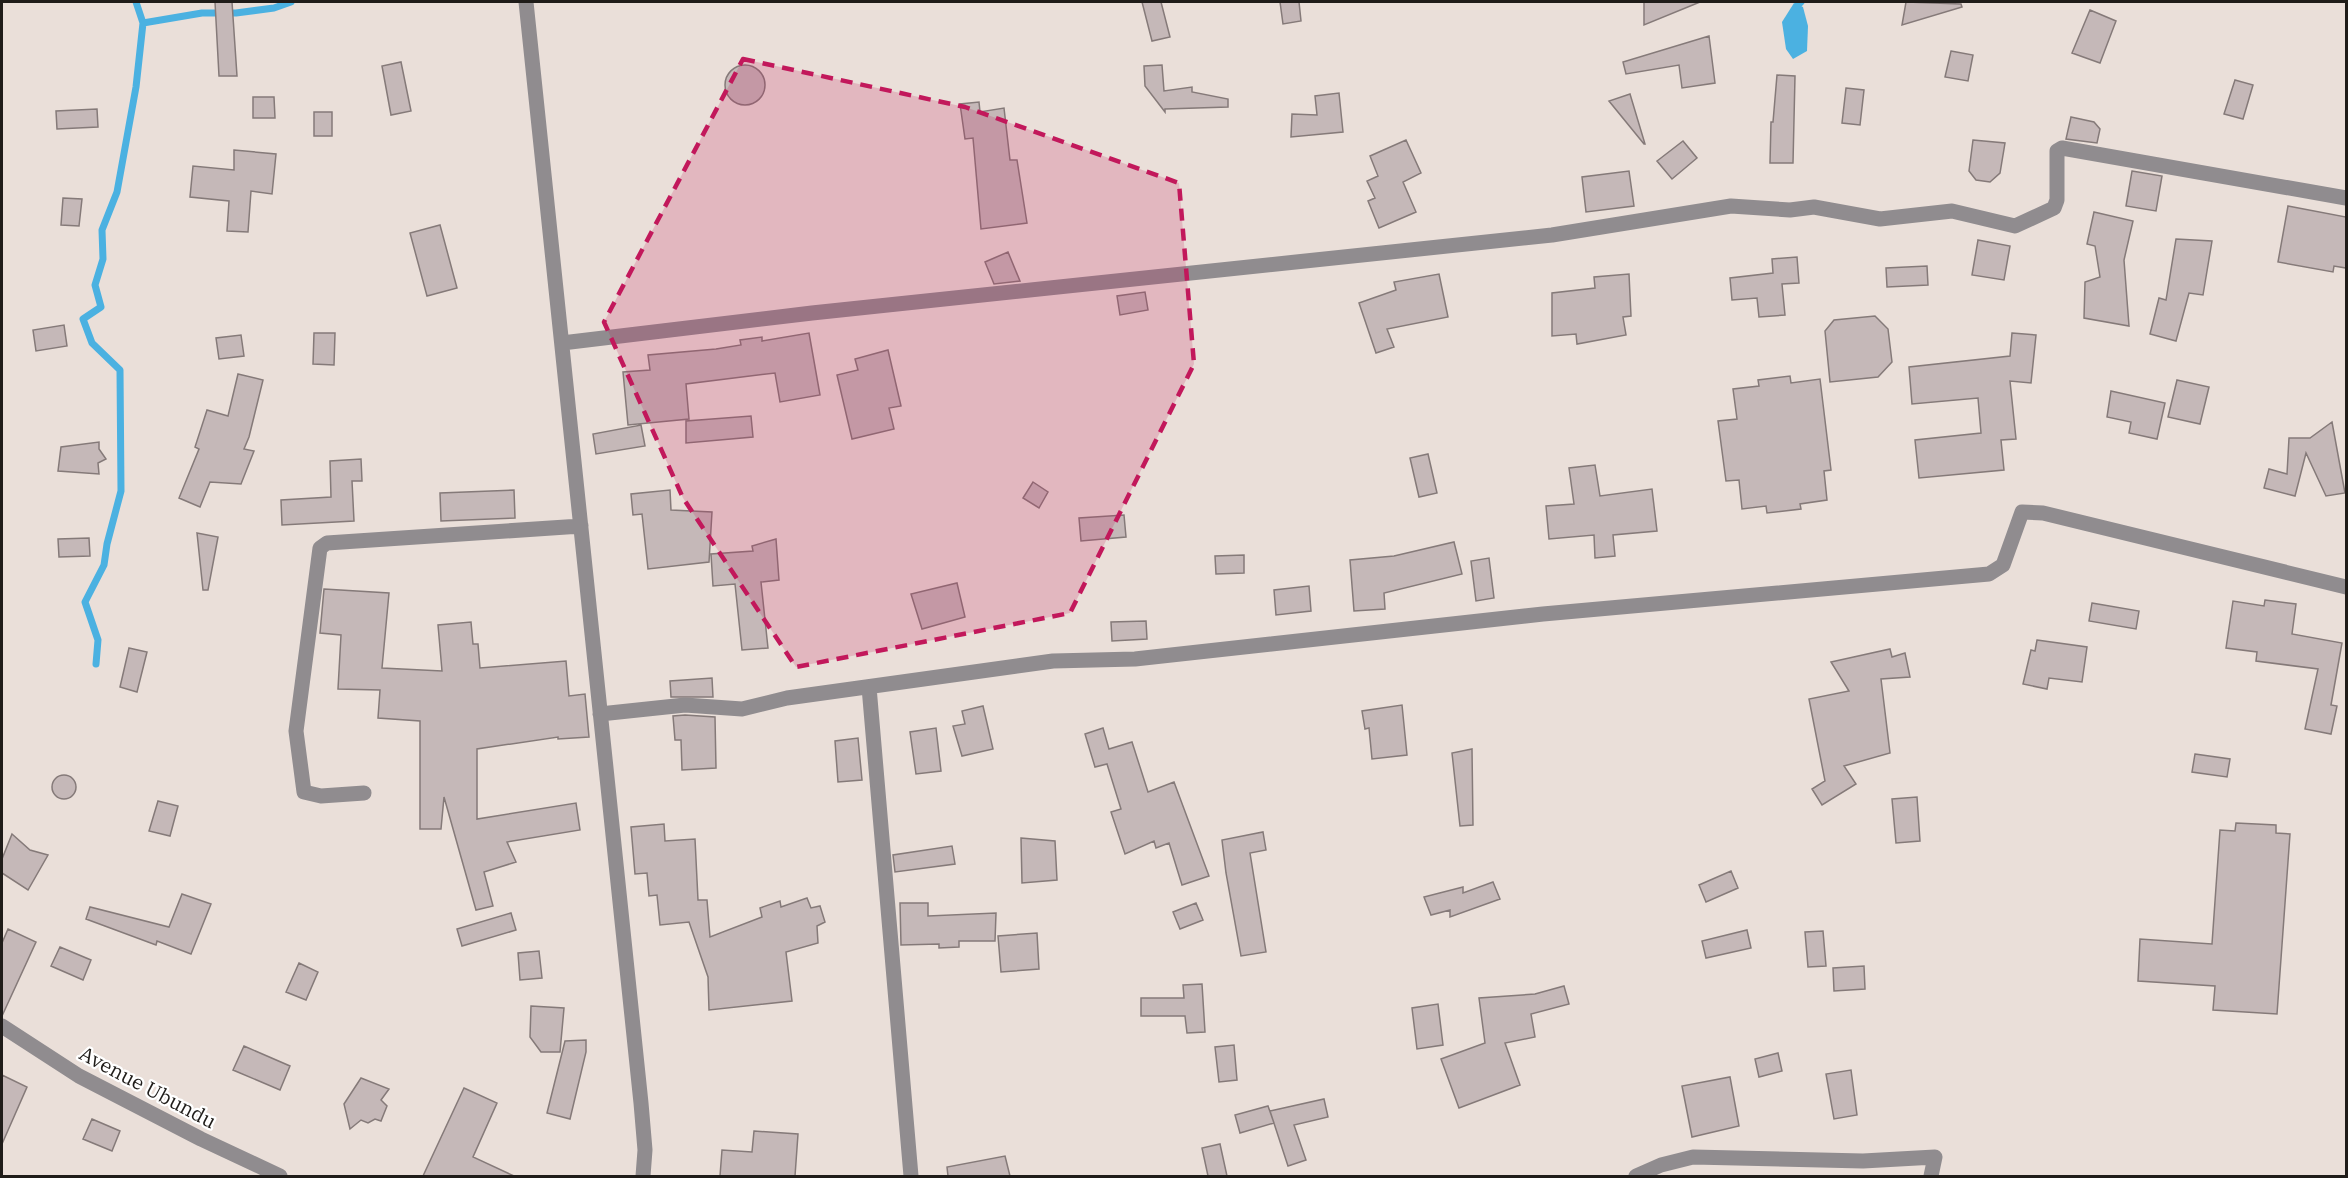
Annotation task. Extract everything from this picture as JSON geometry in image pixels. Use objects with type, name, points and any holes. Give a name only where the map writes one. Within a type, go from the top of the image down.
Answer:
[{"type":"street","points":[[526,2],[644,1138],[643,1176]]},
{"type":"street","points":[[562,343],[824,311],[1541,236],[1731,206],[1790,210],[1814,207],[1880,219],[1952,211],[2015,226],[2054,207],[2057,200],[2057,152],[2062,148],[2346,198]]},
{"type":"street","points":[[600,714],[685,705],[742,709],[787,698],[1053,661],[1135,659],[1543,614],[1989,574],[2003,565],[2022,513],[2043,513],[2346,587]]},
{"type":"street","points":[[364,793],[321,796],[304,792],[296,731],[322,545],[581,526]]},
{"type":"street","points":[[869,687],[911,1176]]},
{"type":"street","name":"Avenue Ubundu","points":[[2,1026],[79,1076],[201,1139],[280,1176]]},
{"type":"street","points":[[1636,1176],[1661,1165],[1693,1157],[1863,1161],[1935,1157],[1931,1176]]},
{"type":"highlighted area","points":[[743,59],[965,107],[1179,183],[1194,364],[1070,613],[796,667],[683,498],[604,322]]},
{"type":"water","points":[[1794,3],[1803,7],[1808,26],[1807,51],[1793,59],[1786,49],[1782,22]]},
{"type":"building","points":[[215,2],[232,2],[237,76],[219,76]]},
{"type":"building","points":[[1142,2],[1161,2],[1170,37],[1152,41]]},
{"type":"building","points":[[1280,2],[1299,2],[1301,21],[1283,24]]},
{"type":"building","points":[[1644,2],[1700,2],[1644,25]]},
{"type":"building","points":[[1906,2],[1961,4],[1962,7],[1902,25]]},
{"type":"building","points":[[2090,10],[2116,21],[2100,63],[2072,53]]},
{"type":"building","points":[[1709,36],[1715,83],[1682,88],[1679,65],[1626,74],[1623,62]]},
{"type":"building","points":[[1951,51],[1973,55],[1968,81],[1945,77]]},
{"type":"building","points":[[401,62],[411,111],[391,115],[382,66]]},
{"type":"building","points":[[745,65],[753,66],[759,71],[764,77],[764,93],[759,99],[753,104],[745,105],[737,104],[731,99],[726,93],[725,85],[726,77],[731,71],[737,66]]},
{"type":"building","points":[[1162,65],[1164,91],[1192,87],[1192,92],[1228,99],[1228,107],[1165,109],[1165,112],[1145,86],[1144,66]]},
{"type":"building","points":[[1777,75],[1795,76],[1793,163],[1770,163],[1771,122],[1773,122]]},
{"type":"building","points":[[2235,80],[2253,85],[2243,119],[2224,114]]},
{"type":"building","points":[[1846,88],[1864,90],[1860,125],[1842,123]]},
{"type":"building","points":[[1339,93],[1343,132],[1291,137],[1292,114],[1317,115],[1315,96]]},
{"type":"building","points":[[1630,94],[1645,144],[1609,101]]},
{"type":"building","points":[[253,97],[274,97],[275,118],[253,118]]},
{"type":"building","points":[[979,102],[980,112],[1004,108],[1010,160],[1017,160],[1027,223],[981,229],[973,138],[965,139],[960,104]]},
{"type":"building","points":[[97,109],[98,127],[57,129],[56,111]]},
{"type":"building","points":[[314,112],[332,112],[332,136],[314,136]]},
{"type":"building","points":[[2071,117],[2094,122],[2100,129],[2097,143],[2066,139]]},
{"type":"building","points":[[1406,140],[1421,173],[1403,182],[1416,212],[1379,228],[1368,201],[1375,198],[1367,181],[1378,176],[1370,156]]},
{"type":"building","points":[[1973,140],[2005,143],[2000,173],[1990,182],[1976,180],[1969,171]]},
{"type":"building","points":[[1683,141],[1697,158],[1672,179],[1657,161]]},
{"type":"building","points":[[234,150],[276,154],[272,194],[251,191],[248,232],[227,231],[229,201],[190,197],[193,166],[234,170]]},
{"type":"building","points":[[1629,171],[1634,206],[1586,212],[1582,177]]},
{"type":"building","points":[[2132,171],[2162,176],[2156,211],[2126,206]]},
{"type":"building","points":[[63,198],[82,199],[79,226],[61,225]]},
{"type":"building","points":[[2288,206],[2346,217],[2346,268],[2334,266],[2333,272],[2278,262]]},
{"type":"building","points":[[2094,212],[2133,221],[2124,260],[2129,326],[2084,318],[2085,282],[2100,277],[2095,246],[2087,244]]},
{"type":"building","points":[[440,225],[457,288],[427,296],[410,233]]},
{"type":"building","points":[[2176,239],[2212,241],[2203,295],[2189,293],[2176,341],[2150,334],[2159,298],[2166,300]]},
{"type":"building","points":[[1978,240],[2010,246],[2004,280],[1972,275]]},
{"type":"building","points":[[1008,252],[1020,281],[994,284],[985,262]]},
{"type":"building","points":[[1797,257],[1799,283],[1782,284],[1785,315],[1759,317],[1757,298],[1732,300],[1730,278],[1773,273],[1772,259]]},
{"type":"building","points":[[1927,266],[1928,285],[1887,287],[1886,268]]},
{"type":"building","points":[[1439,274],[1448,317],[1387,329],[1394,347],[1376,353],[1359,303],[1396,290],[1394,282]]},
{"type":"building","points":[[1629,274],[1631,316],[1623,317],[1626,335],[1577,344],[1576,334],[1552,336],[1552,293],[1595,288],[1594,277]]},
{"type":"building","points":[[1145,292],[1148,310],[1120,315],[1117,296]]},
{"type":"building","points":[[1875,316],[1888,329],[1892,362],[1878,377],[1830,382],[1825,331],[1834,320]]},
{"type":"building","points":[[64,325],[67,346],[36,351],[33,330]]},
{"type":"building","points":[[314,333],[335,333],[334,365],[313,364]]},
{"type":"building","points":[[809,333],[820,395],[780,402],[775,373],[686,384],[689,419],[628,425],[623,372],[650,370],[648,355],[716,349],[741,345],[740,340],[762,337],[762,341]]},
{"type":"building","points":[[2012,333],[2036,335],[2031,383],[2010,381],[2016,439],[2001,440],[2004,470],[1919,478],[1915,440],[1981,433],[1978,398],[1912,404],[1909,367],[2010,356]]},
{"type":"building","points":[[241,335],[244,356],[219,359],[216,338]]},
{"type":"building","points":[[888,350],[901,406],[889,408],[894,429],[852,439],[837,375],[858,370],[855,359]]},
{"type":"building","points":[[238,374],[263,380],[244,449],[254,451],[241,484],[210,482],[200,507],[179,498],[199,449],[195,447],[207,410],[228,416]]},
{"type":"building","points":[[1790,376],[1791,383],[1820,379],[1831,470],[1824,471],[1827,500],[1800,504],[1801,509],[1767,513],[1766,506],[1742,509],[1739,480],[1726,481],[1718,421],[1737,419],[1733,389],[1759,386],[1758,380]]},
{"type":"building","points":[[2177,380],[2209,387],[2200,424],[2168,417]]},
{"type":"building","points":[[2111,391],[2165,403],[2157,439],[2129,433],[2131,422],[2107,417]]},
{"type":"building","points":[[751,416],[753,437],[686,443],[686,421]]},
{"type":"building","points":[[2332,422],[2345,493],[2326,496],[2306,453],[2295,496],[2264,488],[2269,469],[2287,474],[2289,438],[2310,438]]},
{"type":"building","points":[[641,425],[645,446],[596,454],[593,434]]},
{"type":"building","points":[[99,442],[99,449],[106,459],[98,463],[99,474],[58,471],[61,447]]},
{"type":"building","points":[[1428,454],[1437,493],[1419,497],[1410,458]]},
{"type":"building","points":[[361,459],[362,481],[352,481],[354,521],[282,525],[281,500],[331,497],[330,461]]},
{"type":"building","points":[[1595,465],[1600,496],[1652,489],[1657,531],[1613,535],[1615,556],[1595,558],[1594,535],[1549,539],[1546,506],[1574,504],[1569,468]]},
{"type":"building","points":[[1033,482],[1048,492],[1039,508],[1023,498]]},
{"type":"building","points":[[514,490],[515,518],[441,521],[440,493]]},
{"type":"building","points":[[670,490],[671,510],[712,512],[709,562],[648,569],[642,514],[633,515],[631,494]]},
{"type":"building","points":[[1124,515],[1126,537],[1081,541],[1079,518]]},
{"type":"building","points":[[197,533],[218,537],[208,590],[203,590]]},
{"type":"building","points":[[89,538],[90,556],[59,557],[58,539]]},
{"type":"building","points":[[776,539],[779,580],[761,582],[768,648],[742,650],[735,584],[713,586],[711,554],[753,551],[752,546]]},
{"type":"building","points":[[1454,542],[1462,574],[1384,593],[1385,609],[1354,611],[1350,560],[1394,556]]},
{"type":"building","points":[[1244,555],[1244,573],[1216,574],[1215,556]]},
{"type":"building","points":[[1489,558],[1494,598],[1476,601],[1471,561]]},
{"type":"building","points":[[957,583],[965,617],[922,629],[911,594]]},
{"type":"building","points":[[1309,586],[1311,611],[1276,615],[1274,590]]},
{"type":"building","points":[[324,589],[389,593],[382,668],[442,671],[438,625],[471,622],[473,644],[478,644],[480,668],[566,661],[569,696],[585,694],[589,737],[558,739],[558,737],[477,749],[477,819],[576,803],[580,830],[507,842],[516,862],[484,872],[493,906],[476,910],[444,797],[441,829],[420,829],[420,721],[378,718],[380,690],[338,689],[341,635],[320,633]]},
{"type":"building","points":[[2265,600],[2296,604],[2292,634],[2342,643],[2331,705],[2337,706],[2331,734],[2305,729],[2318,669],[2256,661],[2257,652],[2226,648],[2233,601],[2264,606]]},
{"type":"building","points":[[2092,603],[2139,611],[2136,629],[2089,621]]},
{"type":"building","points":[[1146,621],[1147,639],[1112,641],[1111,622]]},
{"type":"building","points":[[2037,640],[2087,647],[2082,682],[2049,678],[2047,689],[2023,684],[2031,650],[2035,651]]},
{"type":"building","points":[[129,648],[147,652],[137,692],[120,687]]},
{"type":"building","points":[[1890,649],[1892,657],[1905,653],[1910,677],[1881,679],[1890,753],[1844,766],[1856,784],[1822,805],[1812,789],[1825,781],[1809,699],[1849,691],[1831,662]]},
{"type":"building","points":[[712,678],[713,697],[671,697],[670,681]]},
{"type":"building","points":[[1402,705],[1407,755],[1372,759],[1369,728],[1365,729],[1362,711]]},
{"type":"building","points":[[983,706],[993,749],[962,756],[953,726],[965,724],[962,711]]},
{"type":"building","points":[[673,716],[715,717],[716,768],[682,770],[681,740],[675,740]]},
{"type":"building","points":[[936,728],[941,771],[916,774],[910,732]]},
{"type":"building","points":[[1103,728],[1109,749],[1132,742],[1148,792],[1174,782],[1209,876],[1182,885],[1169,843],[1156,848],[1154,841],[1125,854],[1111,812],[1121,809],[1107,764],[1095,767],[1085,734]]},
{"type":"building","points":[[858,738],[862,780],[838,782],[835,741]]},
{"type":"building","points":[[1472,749],[1473,825],[1460,826],[1452,753]]},
{"type":"building","points":[[2195,754],[2230,759],[2227,777],[2192,772]]},
{"type":"building","points":[[64,775],[69,776],[75,782],[75,792],[69,798],[64,799],[59,798],[53,792],[52,787],[53,782],[59,776]]},
{"type":"building","points":[[1917,797],[1920,841],[1896,843],[1892,799]]},
{"type":"building","points":[[158,801],[178,806],[170,836],[149,831]]},
{"type":"building","points":[[2236,823],[2276,825],[2276,833],[2290,834],[2277,1014],[2213,1010],[2215,986],[2138,981],[2140,939],[2212,944],[2220,830],[2235,831]]},
{"type":"building","points":[[664,824],[665,841],[695,839],[698,900],[707,900],[710,937],[762,917],[760,908],[780,901],[781,907],[807,898],[811,908],[820,906],[825,922],[817,926],[818,943],[786,952],[792,1001],[709,1010],[708,977],[689,922],[660,925],[657,895],[649,896],[647,873],[635,874],[631,827]]},
{"type":"building","points":[[1263,832],[1266,850],[1250,853],[1266,952],[1241,956],[1222,840]]},
{"type":"building","points":[[12,834],[30,850],[48,855],[28,890],[2,873],[2,859]]},
{"type":"building","points":[[1021,838],[1055,841],[1057,880],[1022,883]]},
{"type":"building","points":[[952,846],[955,864],[895,872],[893,855]]},
{"type":"building","points":[[1731,871],[1738,888],[1706,902],[1699,885]]},
{"type":"building","points":[[1493,882],[1500,899],[1450,917],[1450,910],[1431,915],[1424,897],[1463,887],[1463,893]]},
{"type":"building","points":[[182,894],[211,904],[191,954],[157,941],[156,945],[86,919],[90,907],[169,927]]},
{"type":"building","points":[[900,903],[928,903],[928,916],[996,913],[995,941],[959,941],[959,947],[939,948],[939,944],[901,945]]},
{"type":"building","points":[[1196,903],[1203,920],[1180,929],[1173,912]]},
{"type":"building","points":[[511,913],[516,930],[462,946],[457,929]]},
{"type":"building","points":[[8,929],[36,942],[2,1016],[2,943]]},
{"type":"building","points":[[1747,930],[1751,948],[1706,958],[1702,941]]},
{"type":"building","points":[[1823,931],[1826,966],[1808,967],[1805,932]]},
{"type":"building","points":[[1037,933],[1039,969],[1001,972],[998,936]]},
{"type":"building","points":[[60,947],[91,960],[83,980],[51,966]]},
{"type":"building","points":[[539,951],[542,978],[520,980],[518,953]]},
{"type":"building","points":[[299,963],[318,972],[306,1000],[286,992]]},
{"type":"building","points":[[1864,966],[1865,989],[1834,991],[1833,968]]},
{"type":"building","points":[[1202,984],[1205,1032],[1187,1033],[1185,1016],[1141,1016],[1141,998],[1184,998],[1183,985]]},
{"type":"building","points":[[1564,986],[1569,1004],[1531,1014],[1535,1037],[1505,1043],[1520,1085],[1459,1108],[1441,1059],[1485,1043],[1479,998],[1535,994]]},
{"type":"building","points":[[1438,1004],[1443,1045],[1417,1049],[1412,1008]]},
{"type":"building","points":[[531,1006],[564,1008],[560,1052],[541,1052],[530,1037]]},
{"type":"building","points":[[586,1040],[586,1052],[570,1119],[547,1113],[565,1041]]},
{"type":"building","points":[[1234,1045],[1237,1080],[1219,1082],[1215,1047]]},
{"type":"building","points":[[244,1046],[290,1066],[280,1090],[233,1070]]},
{"type":"building","points":[[1778,1053],[1782,1071],[1759,1077],[1755,1059]]},
{"type":"building","points":[[1851,1070],[1857,1115],[1834,1119],[1826,1074]]},
{"type":"building","points":[[2,1075],[27,1087],[2,1144]]},
{"type":"building","points":[[1730,1077],[1739,1126],[1692,1137],[1682,1086]]},
{"type":"building","points":[[361,1078],[389,1089],[381,1100],[387,1106],[381,1121],[375,1119],[368,1123],[361,1120],[350,1129],[344,1104]]},
{"type":"building","points":[[464,1088],[497,1103],[473,1157],[514,1176],[423,1176]]},
{"type":"building","points":[[1324,1099],[1328,1117],[1294,1125],[1306,1160],[1288,1166],[1270,1111]]},
{"type":"building","points":[[1268,1106],[1274,1123],[1240,1133],[1235,1115]]},
{"type":"building","points":[[92,1119],[120,1131],[112,1151],[83,1139]]},
{"type":"building","points":[[754,1131],[798,1134],[795,1176],[720,1176],[722,1150],[752,1152]]},
{"type":"building","points":[[1220,1144],[1227,1176],[1208,1176],[1202,1148]]},
{"type":"building","points":[[1005,1156],[1010,1176],[948,1176],[947,1167]]},
{"type":"waterway","points":[[96,664],[98,640],[85,602],[104,565],[121,491],[120,370],[92,343],[83,319],[101,307],[95,285],[103,259],[102,230],[117,192],[136,87],[143,23],[136,2]]},
{"type":"waterway","points":[[143,23],[202,13],[236,13],[274,8],[291,2]]},
{"type":"waterway","points":[[1798,5],[1801,2]]}]
